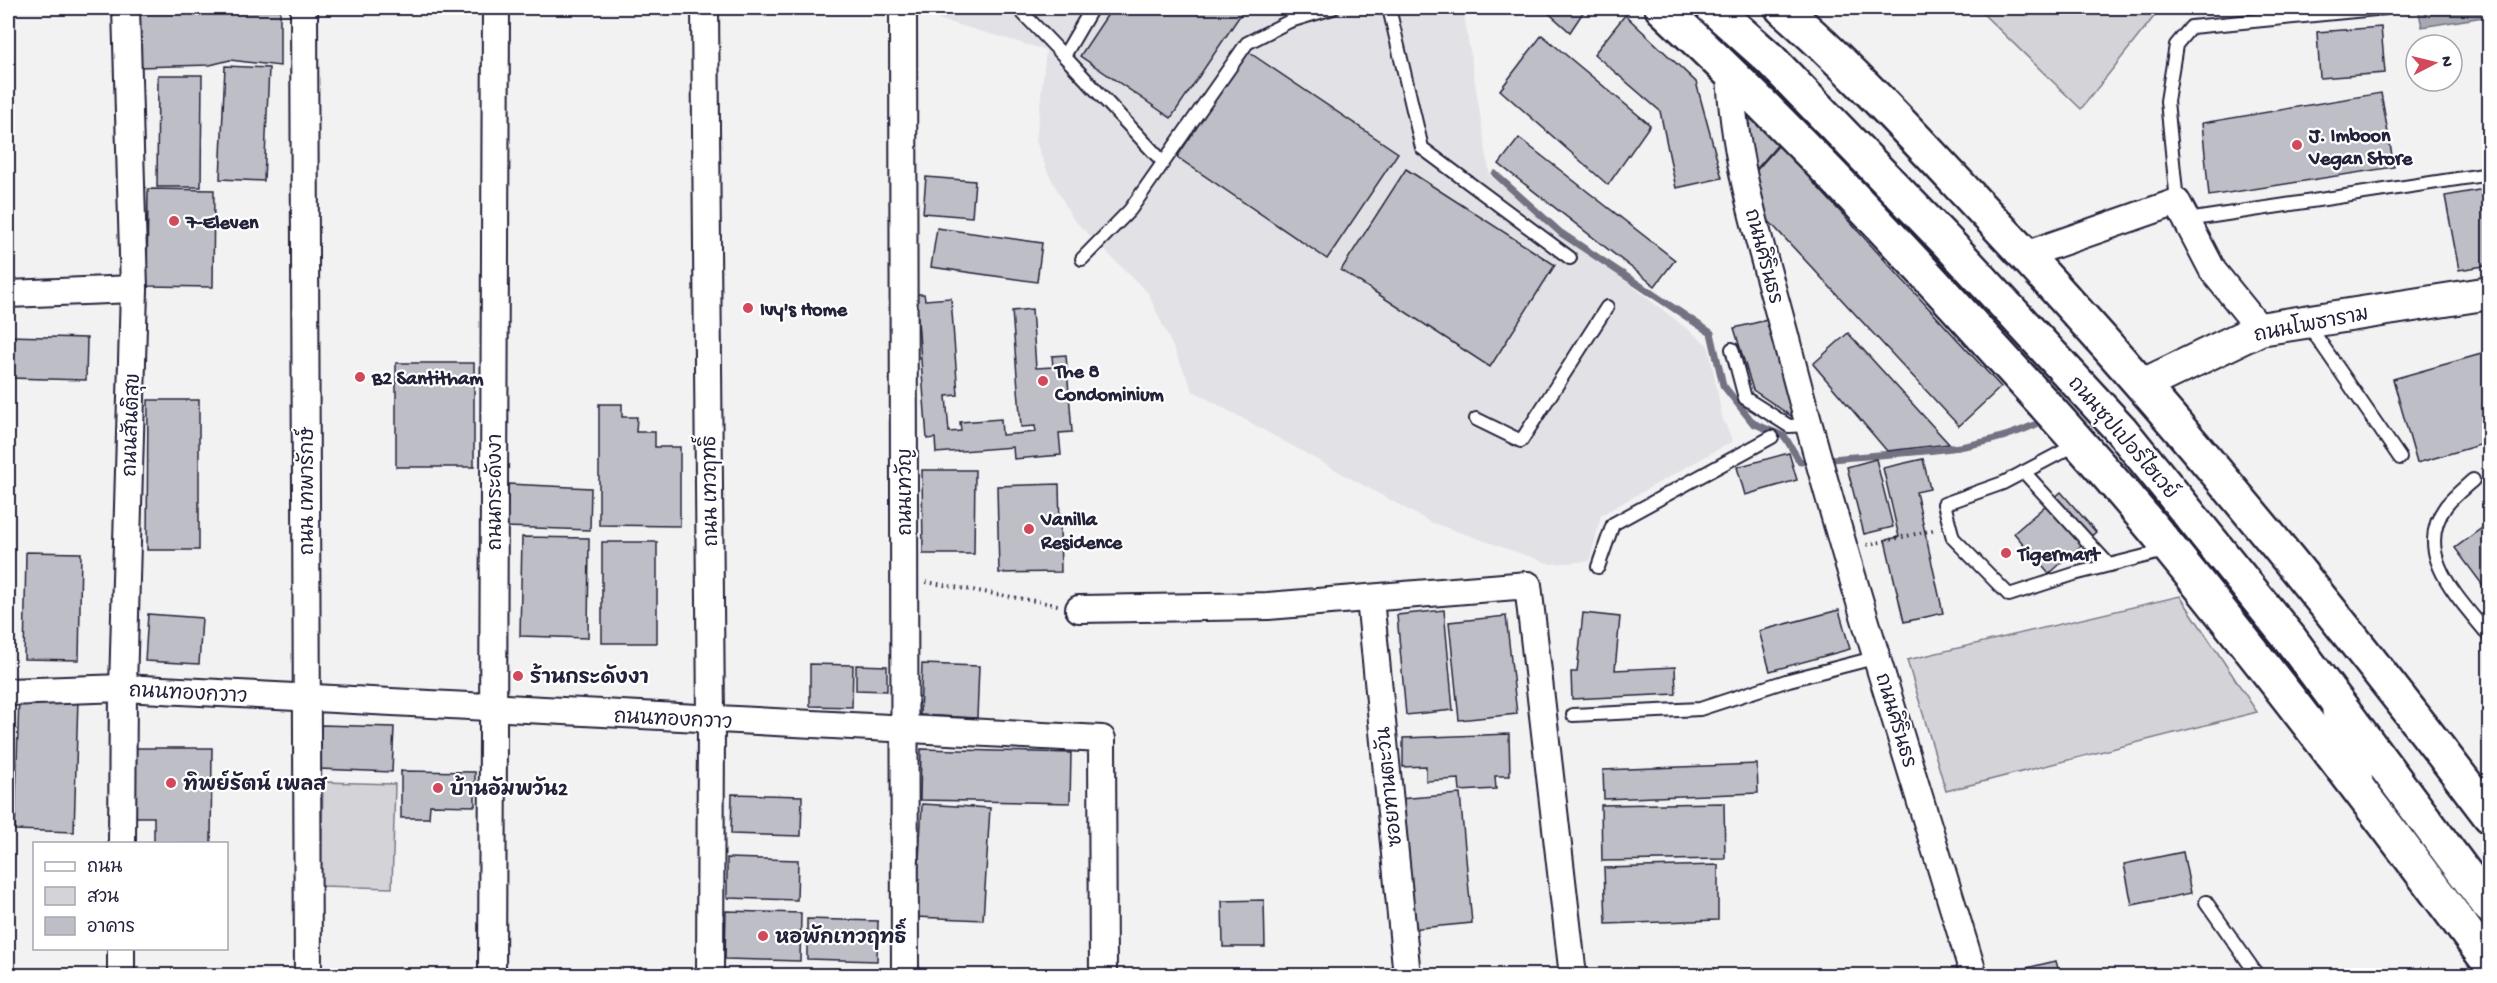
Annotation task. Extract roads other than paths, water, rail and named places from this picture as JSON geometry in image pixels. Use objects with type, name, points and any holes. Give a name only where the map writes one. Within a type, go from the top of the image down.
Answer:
[{"type":"main road","points":[[1662,8],[1730,71],[1844,187],[2170,549],[2356,782],[2490,964]]},
{"type":"main road","name":"ถนนซุปเปอร์ไฮเวย์","points":[[1713,8],[1770,58],[1915,208],[2121,430],[2248,585],[2336,698],[2490,907]]},
{"type":"main road","points":[[1782,8],[1832,52],[2025,255],[2143,385],[2294,566],[2488,811]]},
{"type":"main road","points":[[2336,698],[2356,782]]},
{"type":"street","name":"ถนนสันติสุข","points":[[122,842],[123,688],[134,289],[126,8]]},
{"type":"street","name":"ถนน เทพารักษ์","points":[[303,8],[308,975]]},
{"type":"street","name":"ถนนกระดังงา","points":[[492,975],[496,8]]},
{"type":"street","name":"ถนน เทวฤทธิ์","points":[[705,8],[711,720],[710,975]]},
{"type":"street","name":"ถนนเทวัญ","points":[[903,8],[905,975]]},
{"type":"street","name":"ถนนศิรินธร","points":[[1730,71],[1732,116],[1751,202],[1811,432],[1974,975]]},
{"type":"street","points":[[2025,255],[2182,211],[2213,271],[2260,329]]},
{"type":"street","points":[[8,294],[134,289]]},
{"type":"street","name":"ถนนโพธาราม","points":[[2143,385],[2260,329],[2490,293]]},
{"type":"street","points":[[1079,609],[1268,606],[1528,585],[1573,975]]},
{"type":"street","name":"ซอยทานตะวัน","points":[[1370,599],[1407,975]]},
{"type":"street","name":"ถนนทองกวาว","points":[[8,692],[123,688],[1102,739],[1103,975]]},
{"type":"street","points":[[121,950],[121,975]]},
{"type":"lane","points":[[1018,8],[1163,162]]},
{"type":"lane","points":[[1064,56],[1092,8]]},
{"type":"lane","points":[[1082,259],[1130,210],[1247,43],[1290,21],[1333,8]]},
{"type":"lane","points":[[1389,8],[1422,148],[1570,258]]},
{"type":"lane","points":[[2386,8],[2190,27],[2176,45],[2167,101],[2182,211],[2490,174]]},
{"type":"lane","points":[[1476,419],[1521,441],[1607,307]]},
{"type":"lane","points":[[2306,322],[2400,458]]},
{"type":"lane","points":[[1732,349],[1745,398],[1789,426],[1811,432]]},
{"type":"lane","points":[[1599,567],[1613,524],[1772,437]]},
{"type":"lane","points":[[2076,445],[2003,483],[1944,504],[1953,538],[2008,595],[2170,549]]},
{"type":"lane","points":[[2024,472],[2109,565]]},
{"type":"lane","points":[[2473,480],[2447,505],[2434,528],[2432,540],[2436,565],[2490,637]]},
{"type":"lane","points":[[1573,716],[1700,709],[1789,680],[1878,657]]},
{"type":"lane","points":[[2206,902],[2258,975]]},
{"type":"waterway","points":[[1495,174],[1561,233],[1711,333],[1723,385],[1753,423],[1785,437],[1800,462],[1813,461]]},
{"type":"waterway","points":[[1824,460],[1965,446],[1992,440],[2047,419]]},
{"type":"place","name":"J. Imboon Vegan Store","points":[[2297,145]]},
{"type":"place","name":"7-Eleven","points":[[174,221]]},
{"type":"place","name":"Ivy's Home","points":[[748,308]]},
{"type":"place","name":"B2 Santitham","points":[[360,377]]},
{"type":"place","name":"The 8 Condominium","points":[[1043,381]]},
{"type":"place","name":"Vanilla Residence","points":[[1029,529]]},
{"type":"place","name":"Tigermart","points":[[2006,553]]},
{"type":"place","name":"ร้านกระดังงา","points":[[518,676]]},
{"type":"place","name":"ทิพย์รัตน์ เพลส","points":[[171,783]]},
{"type":"place","name":"บ้านอัมพวัน2","points":[[438,788]]},
{"type":"place","name":"หอพักเทวฤทธิ์","points":[[763,936]]}]
